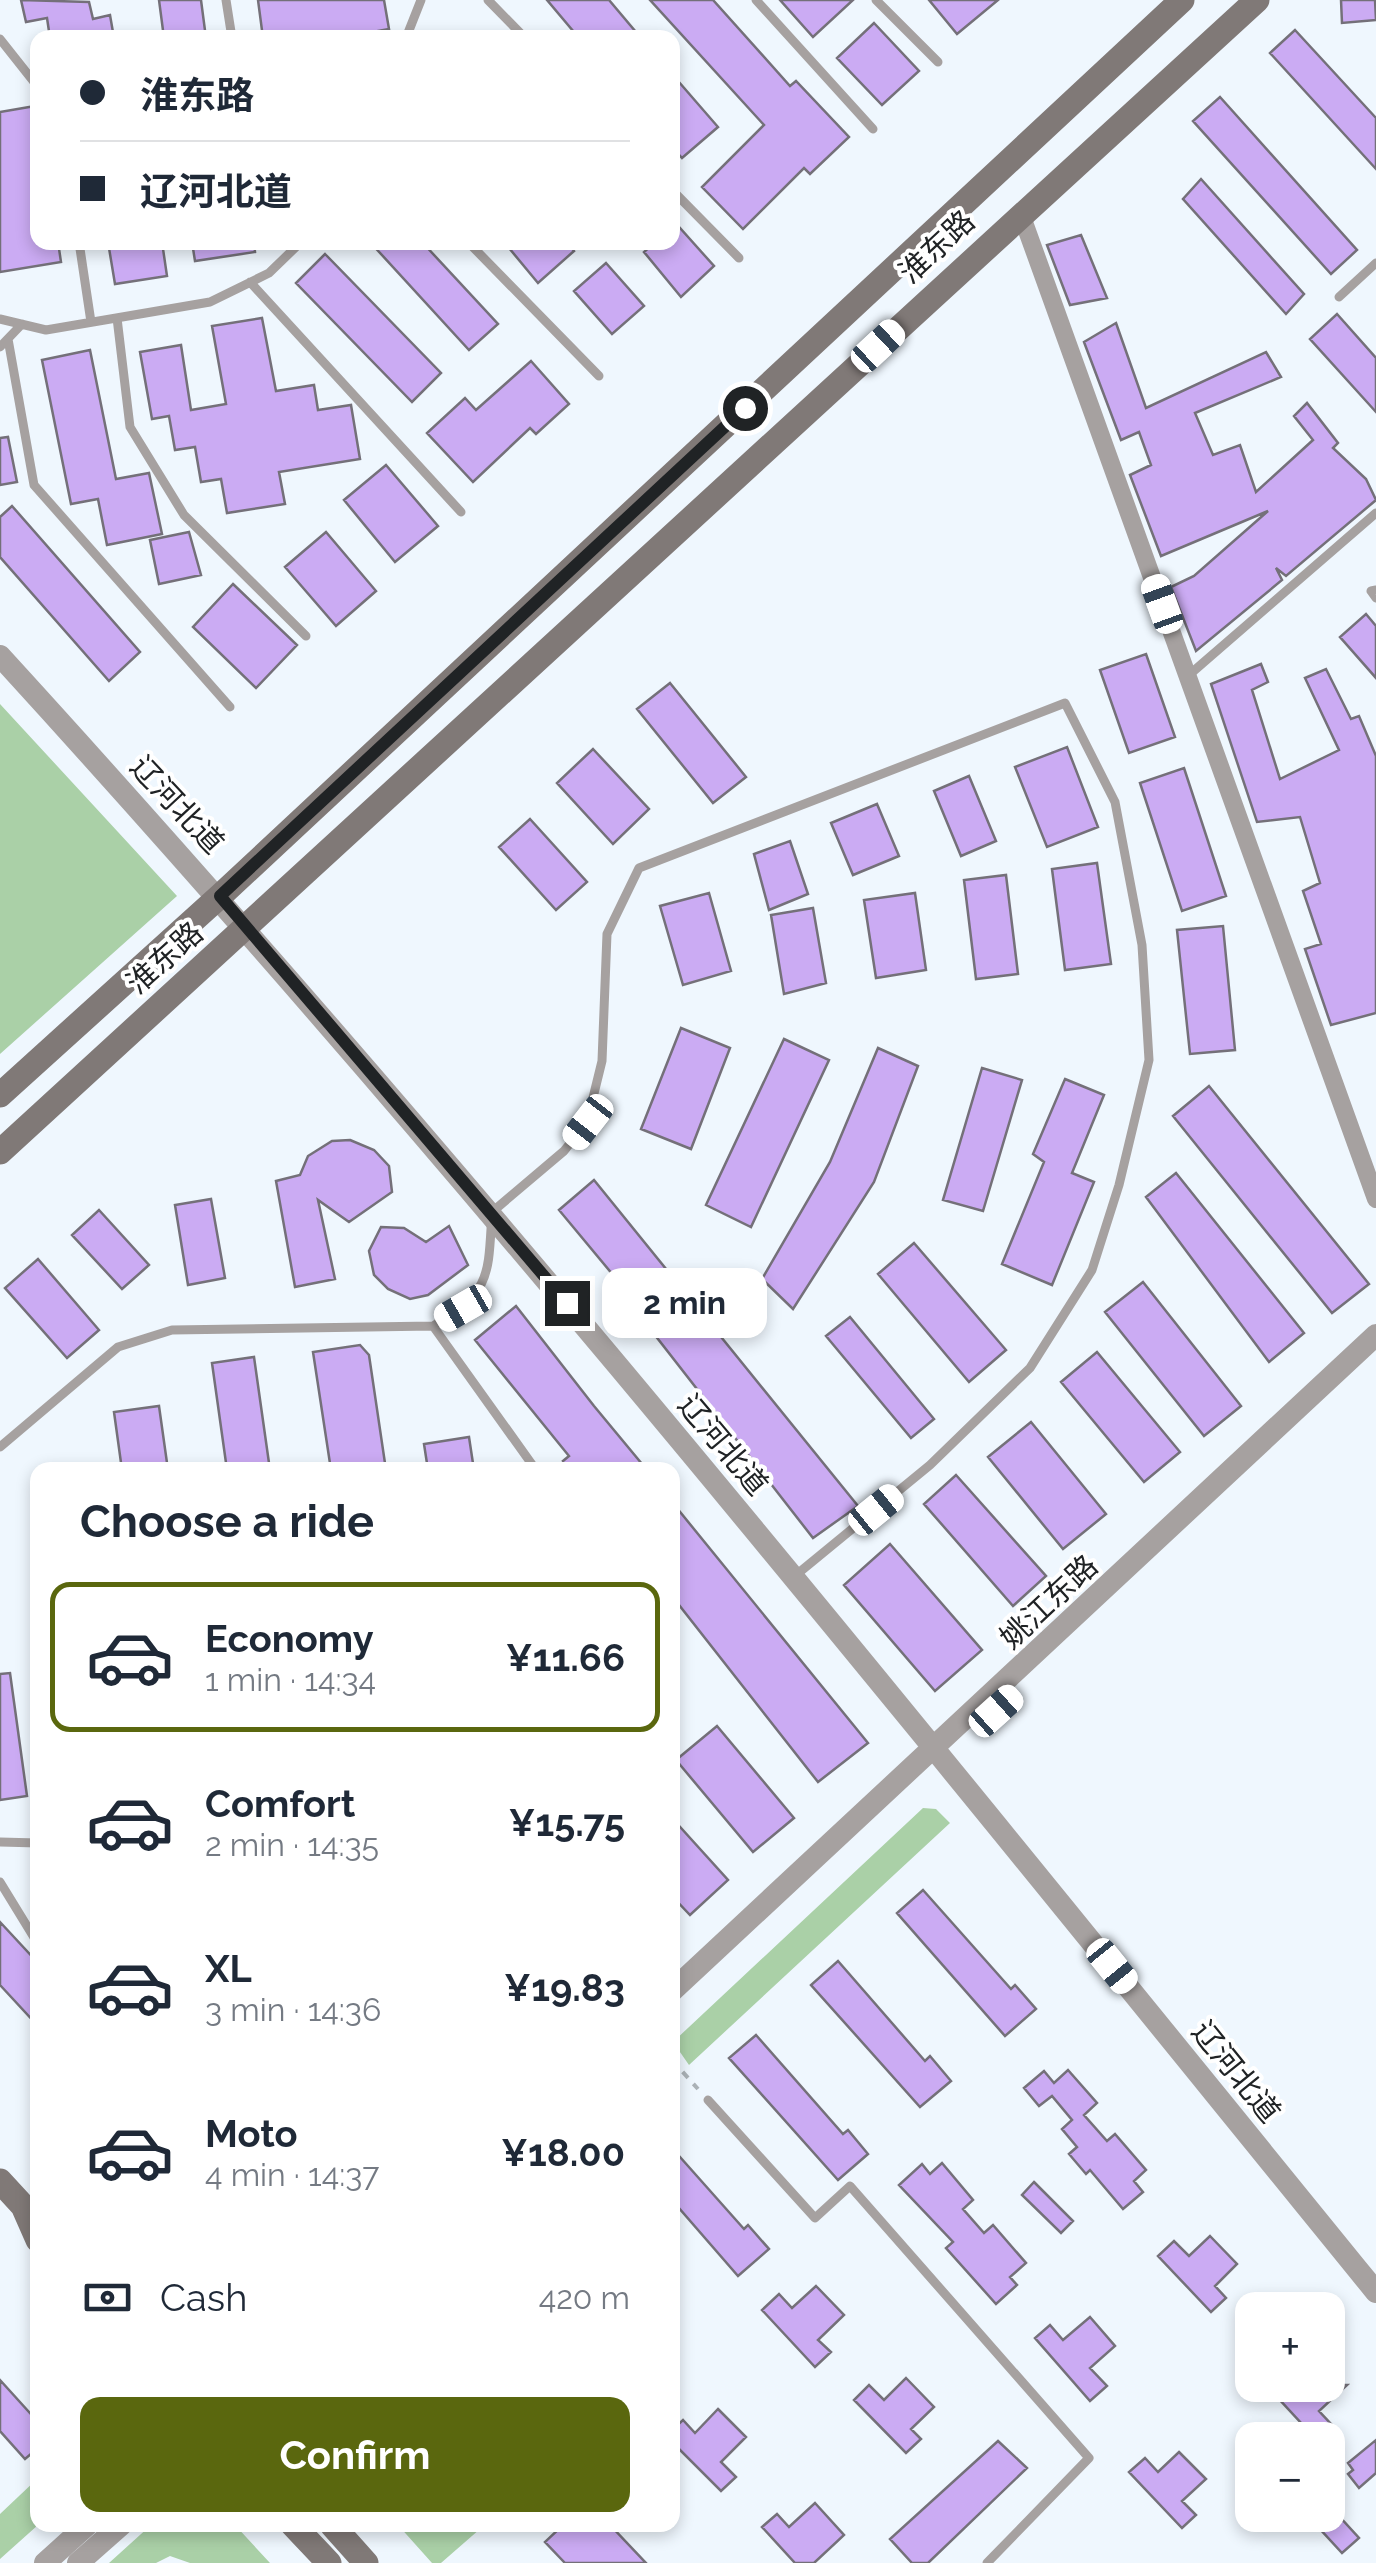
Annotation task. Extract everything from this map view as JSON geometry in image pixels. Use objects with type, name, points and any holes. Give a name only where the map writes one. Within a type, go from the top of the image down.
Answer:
[{"type":"main road","name":"淮东路","points":[[0,1095],[220,896],[1182,0]]},
{"type":"main road","name":"淮东路","points":[[0,1152],[1257,0]]},
{"type":"main road","points":[[0,2181],[30,2210]]},
{"type":"main road","points":[[300,2532],[329,2563]]},
{"type":"main road","points":[[338,2532],[366,2563]]},
{"type":"street","points":[[1021,214],[1376,1200]]},
{"type":"street","name":"辽河北道","points":[[0,656],[220,896],[492,1212],[1376,2292]]},
{"type":"street","name":"姚江东路","points":[[680,1998],[1376,1335]]},
{"type":"street","name":"姚江东路","points":[[680,1984],[1376,1355]]},
{"type":"street","points":[[45,2563],[79,2532]]},
{"type":"street","points":[[78,2563],[113,2532]]},
{"type":"lane","points":[[226,0],[231,30]]},
{"type":"lane","points":[[409,30],[421,0]]},
{"type":"lane","points":[[756,0],[872,129]]},
{"type":"lane","points":[[876,0],[938,62]]},
{"type":"lane","points":[[495,2],[518,30]]},
{"type":"lane","points":[[0,40],[30,77]]},
{"type":"lane","points":[[680,198],[739,258]]},
{"type":"lane","points":[[80,250],[91,322]]},
{"type":"lane","points":[[0,319],[46,330],[210,302],[268,273],[287,250]]},
{"type":"lane","points":[[476,250],[598,376]]},
{"type":"lane","points":[[1339,298],[1376,263]]},
{"type":"lane","points":[[250,282],[461,512]]},
{"type":"lane","points":[[118,318],[130,427],[184,515],[306,636]]},
{"type":"lane","points":[[22,324],[4,343],[34,485],[230,706]]},
{"type":"lane","points":[[1188,676],[1376,514]]},
{"type":"lane","points":[[1376,590],[1371,591],[1376,598]]},
{"type":"lane","points":[[0,1447],[118,1347],[172,1330],[433,1326],[463,1308],[488,1276],[492,1212],[564,1151],[588,1122],[602,1061],[607,934],[639,868],[1064,702],[1115,802],[1142,945],[1149,1060],[1108,1219],[1092,1270],[1030,1368],[930,1466],[794,1577]]},
{"type":"lane","points":[[433,1326],[530,1462]]},
{"type":"lane","points":[[0,1842],[30,1843]]},
{"type":"lane","points":[[0,1882],[30,1931]]},
{"type":"lane","points":[[708,2100],[815,2218],[850,2186],[1090,2458],[986,2563]]},
{"type":"path","points":[[680,2069],[708,2100]]},
{"type":"green space","points":[[0,704],[177,896],[0,1054]]},
{"type":"green space","points":[[923,1808],[936,1809],[950,1823],[689,2065],[680,2052],[680,2035]]},
{"type":"green space","points":[[30,2486],[30,2532],[0,2559],[0,2514]]},
{"type":"green space","points":[[143,2532],[241,2532],[270,2563],[190,2563],[170,2556],[156,2563],[109,2563]]},
{"type":"green space","points":[[404,2532],[477,2532],[441,2563],[432,2563]]},
{"type":"building","points":[[21,0],[89,2],[93,19],[110,15],[113,30],[49,30],[47,18],[26,22]]},
{"type":"building","points":[[159,0],[201,0],[205,30],[163,30]]},
{"type":"building","points":[[258,0],[384,0],[389,29],[384,30],[262,30]]},
{"type":"building","points":[[547,0],[609,0],[634,30],[572,30]]},
{"type":"building","points":[[650,0],[713,0],[790,86],[796,81],[849,137],[810,174],[804,168],[743,229],[702,187],[764,125]]},
{"type":"building","points":[[780,0],[853,0],[813,37]]},
{"type":"building","points":[[929,0],[998,0],[957,34]]},
{"type":"building","points":[[1341,0],[1375,0],[1376,20],[1342,23]]},
{"type":"building","points":[[874,23],[919,71],[882,105],[837,58]]},
{"type":"building","points":[[1295,30],[1376,118],[1376,169],[1270,53]]},
{"type":"building","points":[[680,83],[718,127],[680,156]]},
{"type":"building","points":[[1220,97],[1357,250],[1331,274],[1193,121]]},
{"type":"building","points":[[30,107],[30,250],[59,250],[61,262],[0,272],[0,112]]},
{"type":"building","points":[[1201,179],[1304,294],[1286,314],[1183,199]]},
{"type":"building","points":[[680,228],[714,266],[681,297],[644,252],[680,250]]},
{"type":"building","points":[[1081,235],[1107,298],[1070,305],[1047,245]]},
{"type":"building","points":[[109,250],[163,250],[167,276],[115,284]]},
{"type":"building","points":[[193,250],[255,250],[255,252],[195,261]]},
{"type":"building","points":[[377,250],[429,250],[498,324],[469,350]]},
{"type":"building","points":[[511,250],[573,250],[574,251],[538,283]]},
{"type":"building","points":[[325,254],[441,373],[412,402],[296,283]]},
{"type":"building","points":[[606,263],[644,306],[612,334],[574,291]]},
{"type":"building","points":[[1337,314],[1376,358],[1376,412],[1310,339]]},
{"type":"building","points":[[262,318],[276,391],[314,385],[318,410],[351,405],[360,459],[279,472],[285,504],[227,513],[221,479],[201,482],[195,447],[175,450],[169,416],[152,419],[140,352],[181,345],[191,410],[226,404],[212,326]]},
{"type":"building","points":[[1116,323],[1146,408],[1266,352],[1281,377],[1195,413],[1213,455],[1240,445],[1256,492],[1313,440],[1294,416],[1307,403],[1338,443],[1333,448],[1366,479],[1376,500],[1286,576],[1276,568],[1282,580],[1196,651],[1171,587],[1194,576],[1268,511],[1161,556],[1130,475],[1151,465],[1139,432],[1121,440],[1084,342]]},
{"type":"building","points":[[90,350],[116,479],[149,473],[162,534],[107,545],[98,499],[71,504],[42,360]]},
{"type":"building","points":[[531,361],[569,404],[536,434],[530,428],[473,482],[427,433],[465,398],[476,410]]},
{"type":"building","points":[[8,437],[17,482],[0,485],[0,438]]},
{"type":"building","points":[[386,465],[438,526],[395,562],[344,500]]},
{"type":"building","points":[[12,506],[140,652],[109,681],[0,557],[0,517]]},
{"type":"building","points":[[189,532],[201,575],[159,584],[150,540]]},
{"type":"building","points":[[326,532],[376,591],[336,626],[285,567]]},
{"type":"building","points":[[233,584],[297,645],[256,688],[193,627]]},
{"type":"building","points":[[1366,614],[1376,626],[1376,678],[1340,637]]},
{"type":"building","points":[[1146,654],[1175,737],[1129,753],[1100,670]]},
{"type":"building","points":[[1261,664],[1268,682],[1252,690],[1280,779],[1339,750],[1305,678],[1326,669],[1351,719],[1359,716],[1376,756],[1376,1013],[1331,1025],[1305,949],[1321,944],[1303,891],[1320,883],[1300,817],[1257,822],[1211,684]]},
{"type":"building","points":[[670,683],[746,777],[713,803],[637,709]]},
{"type":"building","points":[[1067,747],[1098,827],[1047,847],[1015,767]]},
{"type":"building","points":[[593,749],[649,809],[613,844],[557,783]]},
{"type":"building","points":[[1184,768],[1226,896],[1182,911],[1140,783]]},
{"type":"building","points":[[969,776],[996,841],[961,856],[934,791]]},
{"type":"building","points":[[877,804],[899,856],[853,875],[831,823]]},
{"type":"building","points":[[530,819],[587,882],[556,910],[499,847]]},
{"type":"building","points":[[790,841],[808,894],[769,910],[754,854]]},
{"type":"building","points":[[1097,863],[1111,964],[1065,970],[1052,869]]},
{"type":"building","points":[[1006,875],[1018,974],[976,979],[964,880]]},
{"type":"building","points":[[709,893],[731,971],[683,985],[660,906]]},
{"type":"building","points":[[915,893],[926,970],[876,978],[864,900]]},
{"type":"building","points":[[813,908],[826,983],[784,994],[771,915]]},
{"type":"building","points":[[1223,926],[1235,1050],[1190,1054],[1177,930]]},
{"type":"building","points":[[681,1028],[730,1048],[691,1149],[641,1129]]},
{"type":"building","points":[[784,1039],[829,1060],[751,1227],[706,1205]]},
{"type":"building","points":[[878,1048],[918,1066],[874,1182],[793,1309],[762,1279],[830,1162]]},
{"type":"building","points":[[982,1068],[1022,1080],[983,1211],[943,1200]]},
{"type":"building","points":[[1065,1079],[1104,1095],[1072,1173],[1094,1182],[1052,1285],[1002,1264],[1044,1162],[1033,1154]]},
{"type":"building","points":[[1209,1086],[1369,1284],[1332,1313],[1173,1116]]},
{"type":"building","points":[[350,1140],[374,1150],[389,1166],[392,1192],[349,1222],[318,1200],[335,1279],[295,1287],[276,1181],[300,1175],[308,1156],[332,1141]]},
{"type":"building","points":[[1176,1173],[1304,1333],[1269,1362],[1146,1197]]},
{"type":"building","points":[[594,1180],[858,1506],[813,1538],[644,1321],[648,1317],[559,1210]]},
{"type":"building","points":[[211,1199],[225,1278],[188,1285],[175,1205]]},
{"type":"building","points":[[99,1210],[149,1265],[122,1289],[72,1235]]},
{"type":"building","points":[[449,1226],[468,1265],[428,1295],[410,1299],[388,1289],[374,1275],[369,1251],[381,1227],[404,1228],[426,1242]]},
{"type":"building","points":[[914,1243],[1006,1350],[969,1382],[878,1274]]},
{"type":"building","points":[[38,1259],[99,1330],[67,1358],[5,1288]]},
{"type":"building","points":[[1143,1282],[1241,1406],[1204,1436],[1105,1312]]},
{"type":"building","points":[[516,1306],[640,1462],[564,1462],[569,1456],[475,1340]]},
{"type":"building","points":[[850,1317],[934,1419],[911,1438],[826,1336]]},
{"type":"building","points":[[360,1345],[369,1355],[385,1462],[330,1462],[313,1352]]},
{"type":"building","points":[[1097,1352],[1180,1452],[1144,1482],[1061,1382]]},
{"type":"building","points":[[254,1357],[269,1462],[226,1462],[212,1363]]},
{"type":"building","points":[[159,1406],[167,1462],[121,1462],[114,1412]]},
{"type":"building","points":[[1031,1422],[1106,1514],[1063,1549],[988,1457]]},
{"type":"building","points":[[469,1437],[473,1462],[427,1462],[424,1444]]},
{"type":"building","points":[[956,1475],[1046,1576],[1013,1606],[924,1504]]},
{"type":"building","points":[[680,1512],[868,1743],[818,1782],[680,1606]]},
{"type":"building","points":[[890,1544],[982,1650],[935,1691],[844,1585]]},
{"type":"building","points":[[10,1673],[27,1796],[0,1800],[0,1674]]},
{"type":"building","points":[[717,1726],[794,1818],[753,1852],[680,1765],[680,1757]]},
{"type":"building","points":[[680,1827],[728,1880],[690,1915],[680,1904]]},
{"type":"building","points":[[923,1890],[1011,1989],[1015,1985],[1036,2009],[1005,2036],[897,1913]]},
{"type":"building","points":[[0,1922],[30,1954],[30,2017],[0,1985]]},
{"type":"building","points":[[838,1961],[925,2061],[930,2056],[951,2081],[920,2107],[811,1985]]},
{"type":"building","points":[[756,2035],[843,2134],[848,2130],[868,2154],[838,2180],[729,2058]]},
{"type":"building","points":[[1068,2070],[1097,2103],[1084,2115],[1107,2141],[1115,2134],[1146,2170],[1134,2181],[1143,2192],[1123,2209],[1090,2170],[1086,2174],[1069,2154],[1077,2147],[1062,2129],[1072,2120],[1052,2096],[1039,2106],[1024,2088],[1044,2071],[1054,2083]]},
{"type":"building","points":[[680,2157],[744,2229],[748,2225],[769,2249],[738,2276],[680,2209]]},
{"type":"building","points":[[942,2163],[973,2200],[963,2209],[984,2233],[993,2225],[1026,2263],[1010,2277],[1017,2285],[996,2304],[946,2248],[953,2242],[899,2185],[922,2164],[930,2174]]},
{"type":"building","points":[[1034,2182],[1073,2221],[1061,2233],[1022,2195]]},
{"type":"building","points":[[1210,2236],[1237,2264],[1215,2286],[1226,2298],[1211,2312],[1158,2256],[1174,2241],[1189,2256]]},
{"type":"building","points":[[816,2286],[844,2315],[818,2340],[831,2352],[815,2367],[762,2310],[779,2294],[792,2308]]},
{"type":"building","points":[[1090,2317],[1115,2346],[1090,2368],[1107,2386],[1090,2401],[1035,2338],[1050,2325],[1063,2340]]},
{"type":"building","points":[[906,2378],[934,2407],[911,2429],[921,2439],[906,2453],[854,2400],[869,2385],[884,2400]]},
{"type":"building","points":[[0,2380],[30,2413],[30,2455],[25,2459],[0,2431]]},
{"type":"building","points":[[1282,2402],[1329,2402],[1319,2411],[1329,2422],[1300,2422]]},
{"type":"building","points":[[718,2409],[746,2437],[721,2462],[736,2477],[721,2491],[680,2450],[680,2423],[683,2420],[695,2433]]},
{"type":"building","points":[[1376,2440],[1376,2473],[1359,2488],[1348,2474],[1353,2470],[1348,2463]]},
{"type":"building","points":[[998,2441],[1027,2468],[928,2563],[912,2563],[890,2539]]},
{"type":"building","points":[[1179,2452],[1206,2479],[1182,2501],[1196,2515],[1182,2528],[1129,2472],[1145,2458],[1158,2472]]},
{"type":"building","points":[[815,2503],[844,2535],[814,2563],[795,2563],[762,2527],[777,2514],[789,2527]]},
{"type":"building","points":[[1345,2523],[1359,2538],[1342,2553],[1323,2532],[1345,2532]]},
{"type":"building","points":[[556,2532],[617,2532],[646,2563],[565,2563],[545,2542]]},
{"type":"route","points":[[567,1303],[220,896],[745,408]]}]
